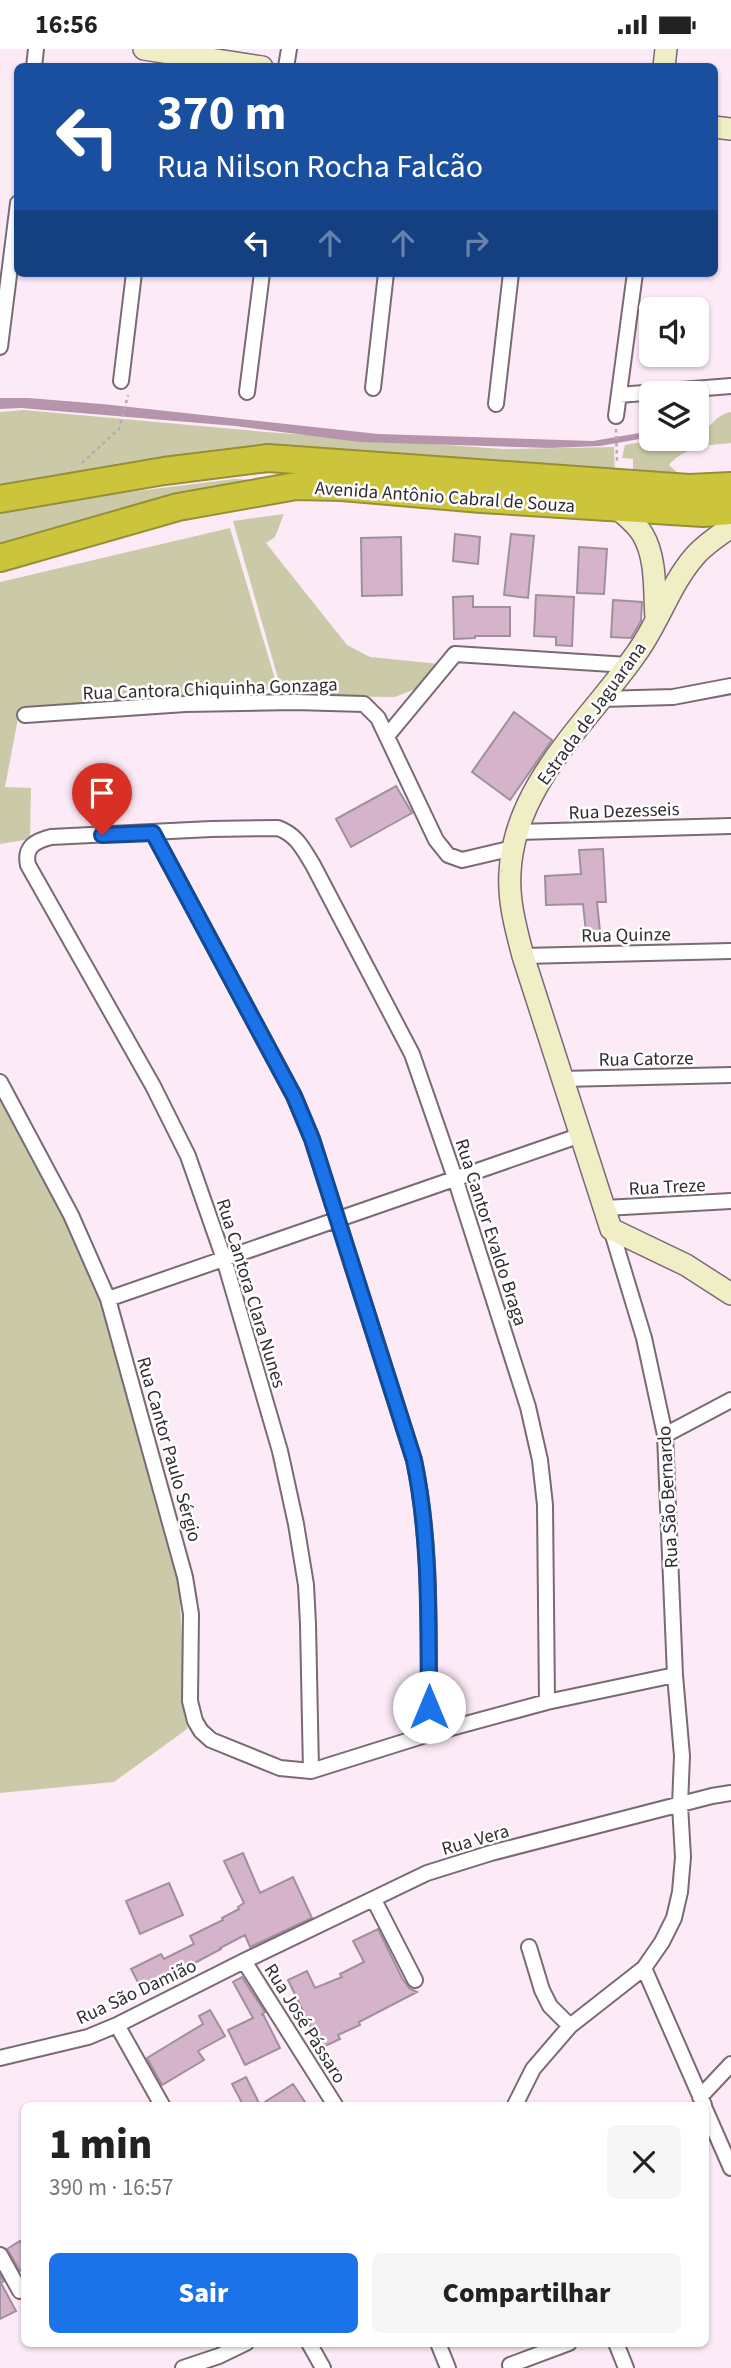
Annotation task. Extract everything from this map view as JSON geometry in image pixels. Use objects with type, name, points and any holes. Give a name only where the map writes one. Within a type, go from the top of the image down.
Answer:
[{"type":"highway","name":"Avenida Antônio Cabral de Souza","points":[[0,499],[164,471],[268,458],[689,488],[731,486]]},
{"type":"highway","name":"Avenida Antônio Cabral de Souza","points":[[0,558],[178,507],[296,487],[342,487],[703,513],[731,511]]},
{"type":"street","points":[[154,56],[223,63]]},
{"type":"street","points":[[0,347],[14,235]]},
{"type":"street","points":[[121,381],[134,277]]},
{"type":"street","points":[[247,392],[261,277]]},
{"type":"street","points":[[373,388],[386,277]]},
{"type":"street","points":[[496,404],[511,277]]},
{"type":"street","points":[[616,423],[634,277]]},
{"type":"street","points":[[619,395],[731,386]]},
{"type":"street","points":[[616,507],[634,523],[651,553],[656,618]]},
{"type":"street","name":"Estrada de Jaguarana","points":[[515,840],[542,777],[638,652],[694,558],[731,527]]},
{"type":"street","points":[[387,736],[455,654],[628,665]]},
{"type":"street","points":[[601,699],[673,697],[731,686]]},
{"type":"street","name":"Rua Cantora Chiquinha Gonzaga","points":[[24,715],[185,704],[357,702],[372,710],[436,840],[448,855],[463,860],[515,840]]},
{"type":"street","name":"Rua Dezesseis","points":[[515,840],[731,826]]},
{"type":"street","name":"Rua Cantor Evaldo Braga","points":[[28,866],[26,855],[30,847],[38,840],[51,837],[278,828],[287,831],[297,840],[412,1054],[455,1178],[528,1407],[540,1460],[545,1505],[547,1702]]},
{"type":"street","points":[[153,833],[294,1096],[312,1139],[414,1460],[421,1495],[428,1573],[429,1734]]},
{"type":"street","name":"Rua São Bernardo","points":[[515,840],[510,894],[523,956],[644,1338],[665,1435],[675,1675],[682,1756],[680,1805],[683,1857],[674,1918],[662,1942],[644,1968],[570,2026],[533,2069],[516,2102]]},
{"type":"street","name":"Rua Cantora Clara Nunes","points":[[28,866],[188,1156],[224,1259],[280,1451],[296,1524],[306,1585],[311,1771]]},
{"type":"street","name":"Rua Quinze","points":[[523,956],[731,951]]},
{"type":"street","name":"Rua Catorze","points":[[562,1079],[731,1075]]},
{"type":"street","name":"Rua Cantor Paulo Sérgio","points":[[0,1082],[71,1215],[108,1299],[185,1577],[191,1614],[190,1701],[195,1721],[211,1740],[280,1768],[311,1771]]},
{"type":"street","points":[[108,1299],[581,1135]]},
{"type":"street","name":"Rua Treze","points":[[605,1208],[731,1201]]},
{"type":"street","points":[[611,1229],[686,1265],[731,1294]]},
{"type":"street","points":[[665,1435],[731,1400]]},
{"type":"street","points":[[311,1771],[429,1734],[547,1702],[675,1675]]},
{"type":"street","name":"Rua Vera","points":[[244,1961],[427,1873],[731,1793]]},
{"type":"street","points":[[374,1900],[415,1980]]},
{"type":"street","points":[[529,1947],[550,2006],[570,2026]]},
{"type":"street","name":"Rua São Damião","points":[[0,2058],[88,2037],[244,1961]]},
{"type":"street","name":"Rua José Pássaro","points":[[244,1961],[333,2102]]},
{"type":"street","points":[[644,1968],[702,2102]]},
{"type":"street","points":[[117,2025],[160,2102]]},
{"type":"street","points":[[704,2102],[731,2064]]},
{"type":"street","points":[[709,2118],[731,2168]]},
{"type":"street","points":[[0,2255],[20,2291]]},
{"type":"street","points":[[183,2368],[238,2347]]},
{"type":"street","points":[[311,2347],[323,2368]]},
{"type":"street","points":[[439,2347],[447,2368]]},
{"type":"street","points":[[510,2365],[558,2347]]},
{"type":"street","points":[[617,2347],[626,2368]]},
{"type":"path","points":[[78,486],[80,465],[118,429],[127,401]]},
{"type":"path","points":[[616,423],[617,459]]},
{"type":"green space","points":[[24,410],[266,432],[503,449],[614,447],[615,476],[270,453],[0,494],[0,412]]},
{"type":"green space","points":[[731,412],[731,443],[709,446],[709,425]]},
{"type":"green space","points":[[639,442],[639,451],[689,451],[669,465],[680,475],[633,470],[633,459],[622,458],[625,445]]},
{"type":"green space","points":[[234,479],[282,481],[0,560],[0,508]]},
{"type":"green space","points":[[284,514],[275,537],[266,543],[347,645],[370,657],[440,664],[418,688],[395,697],[283,696],[233,521]]},
{"type":"green space","points":[[230,528],[278,689],[20,708],[5,787],[31,788],[30,839],[0,844],[0,582]]},
{"type":"green space","points":[[0,1072],[71,1208],[111,1300],[179,1585],[187,1729],[114,1782],[0,1793]]},
{"type":"shaded area","points":[[0,398],[28,398],[378,434],[593,441],[639,433],[639,439],[600,446],[550,448],[360,442],[235,426],[21,408],[0,409]]},
{"type":"building","points":[[455,534],[480,537],[478,564],[453,561]]},
{"type":"building","points":[[511,534],[534,536],[528,598],[504,595]]},
{"type":"building","points":[[401,537],[402,595],[362,596],[361,538]]},
{"type":"building","points":[[579,547],[607,549],[604,594],[577,593]]},
{"type":"building","points":[[536,595],[574,597],[572,646],[556,645],[556,637],[534,636]]},
{"type":"building","points":[[473,596],[473,607],[510,607],[510,636],[454,639],[453,597]]},
{"type":"building","points":[[613,600],[642,602],[641,621],[631,638],[611,637]]},
{"type":"building","points":[[514,712],[552,740],[510,800],[472,772]]},
{"type":"building","points":[[396,786],[412,813],[351,847],[336,819]]},
{"type":"building","points":[[603,849],[606,902],[597,902],[601,941],[587,942],[583,904],[546,905],[545,876],[581,874],[579,850]]},
{"type":"building","points":[[243,1853],[260,1893],[293,1877],[312,1918],[250,1947],[245,1935],[172,1975],[174,1980],[144,1994],[131,1969],[161,1954],[164,1959],[194,1944],[190,1936],[223,1920],[222,1918],[239,1909],[244,1903],[224,1861]]},
{"type":"building","points":[[169,1883],[183,1915],[140,1934],[126,1901]]},
{"type":"building","points":[[378,1929],[402,1978],[409,1988],[417,1992],[359,2022],[360,2025],[338,2035],[340,2039],[321,2048],[288,1980],[307,1971],[315,1988],[342,1977],[340,1974],[364,1962],[353,1941]]},
{"type":"building","points":[[242,1977],[265,2012],[261,2015],[263,2014],[280,2048],[245,2065],[228,2030],[253,2018],[233,1982]]},
{"type":"building","points":[[210,2010],[225,2036],[198,2051],[204,2060],[162,2085],[147,2058],[203,2024],[199,2016]]},
{"type":"building","points":[[246,2077],[258,2102],[241,2102],[232,2084]]},
{"type":"building","points":[[293,2084],[305,2102],[265,2102]]},
{"type":"building","points":[[20,2241],[21,2270],[20,2271],[7,2249]]},
{"type":"building","points":[[0,2275],[4,2281],[1,2283],[16,2311],[0,2319]]},
{"type":"route","points":[[102,835],[153,833],[254,1019],[294,1096],[312,1139],[414,1460],[421,1495],[428,1573],[429,1707]]}]
